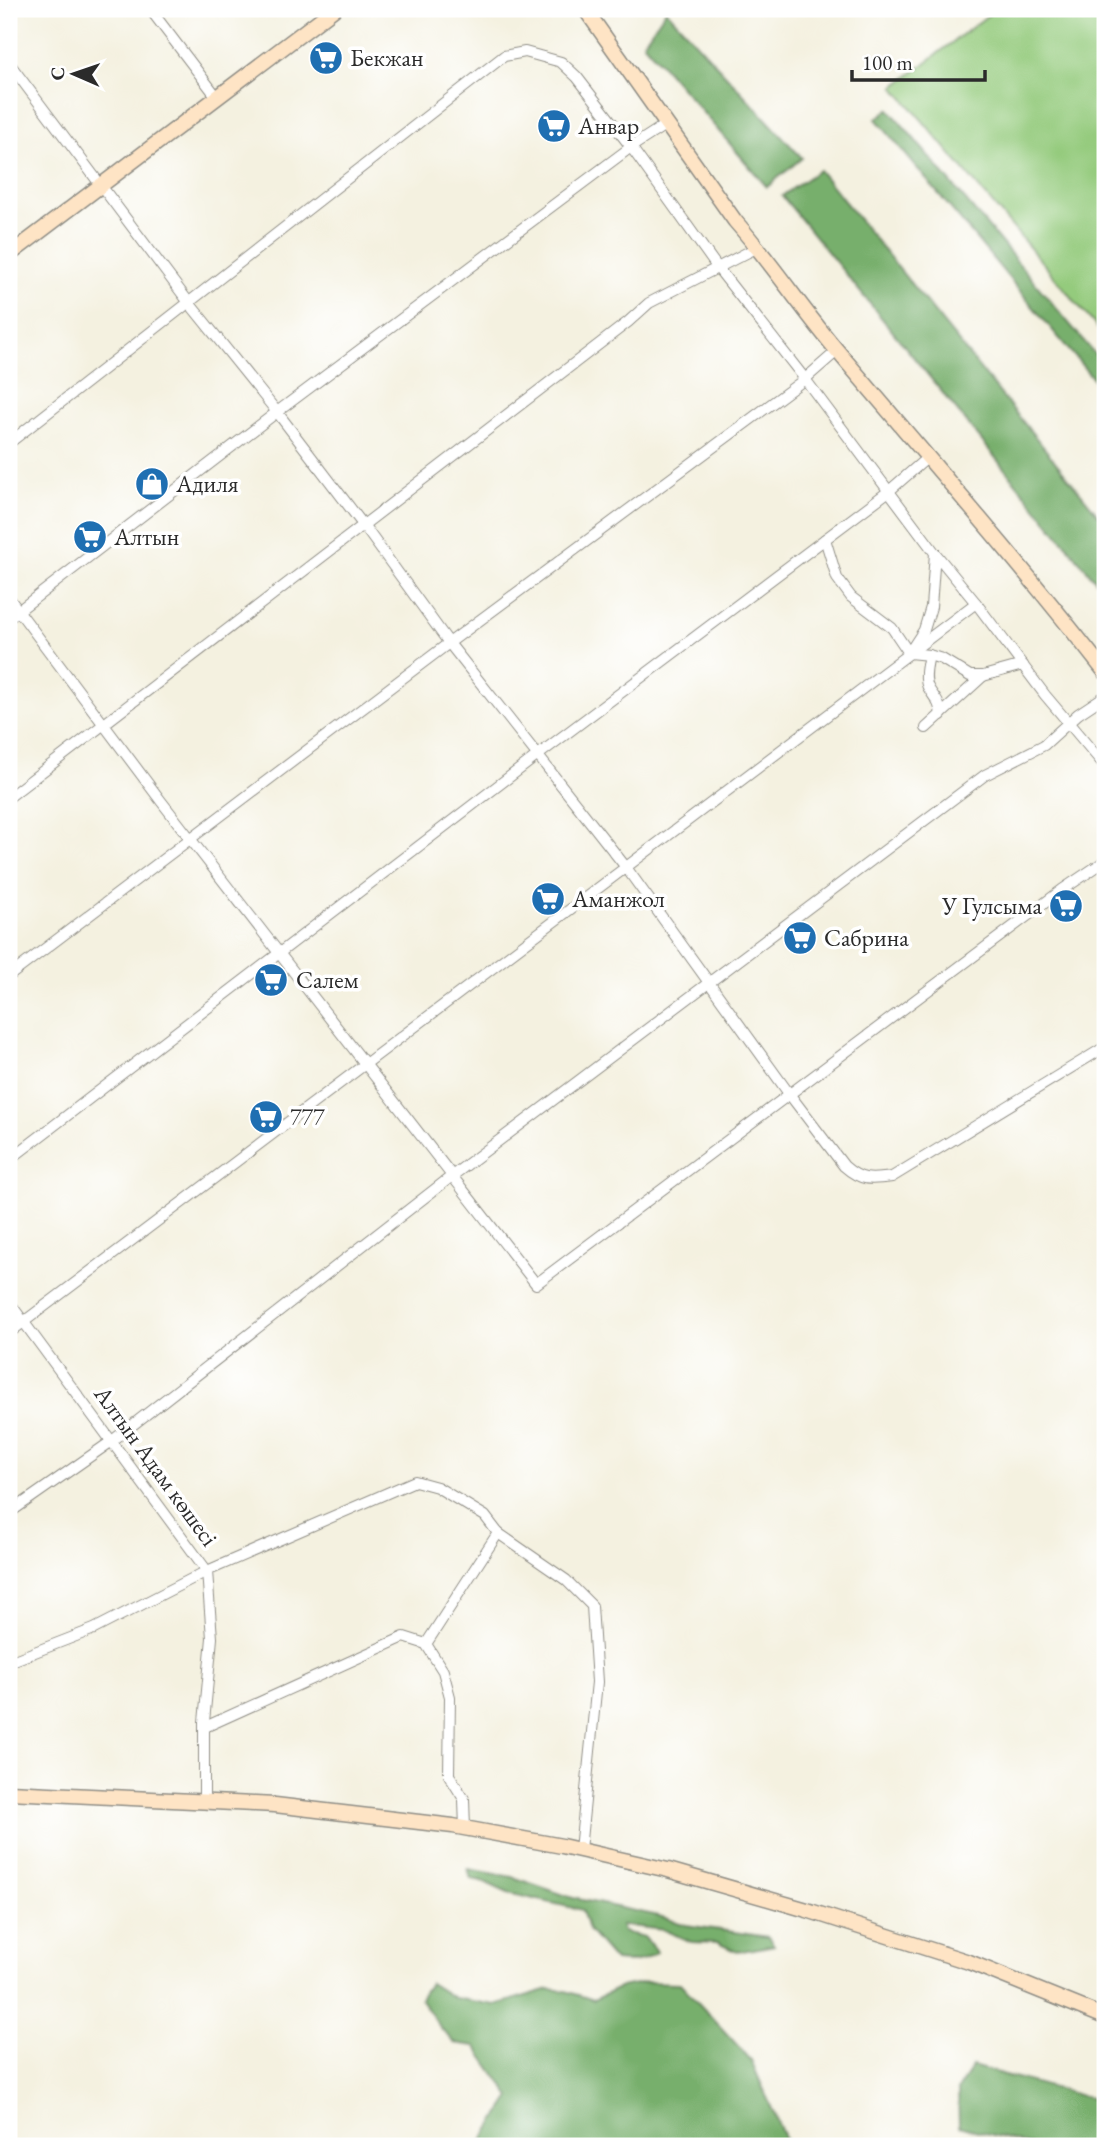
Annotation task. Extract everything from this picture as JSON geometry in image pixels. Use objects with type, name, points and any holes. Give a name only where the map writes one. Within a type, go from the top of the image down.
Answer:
[{"type":"main road","points":[[9,255],[334,9]]},
{"type":"main road","points":[[584,9],[735,221],[837,351],[1105,672]]},
{"type":"main road","points":[[9,1792],[275,1805],[465,1829],[580,1850],[668,1870],[819,1914],[969,1962],[1105,2017]]},
{"type":"street","points":[[150,9],[217,97]]},
{"type":"street","points":[[9,443],[190,304],[503,56],[526,52],[561,62],[577,78],[631,147],[717,267],[935,553],[1045,695],[1105,766]]},
{"type":"street","points":[[9,63],[190,304],[364,526],[449,643],[625,866],[790,1096],[844,1166],[854,1174],[871,1180],[892,1177],[1105,1047]]},
{"type":"street","points":[[9,618],[277,412],[631,147],[665,125]]},
{"type":"street","points":[[9,797],[364,526],[649,303],[758,247]]},
{"type":"street","points":[[9,976],[449,643],[805,379],[837,351]]},
{"type":"street","points":[[9,1160],[278,952],[889,491],[928,457]]},
{"type":"street","points":[[825,539],[837,578],[851,597],[892,628],[909,653]]},
{"type":"street","points":[[909,653],[924,630],[931,607],[935,553]]},
{"type":"street","points":[[9,598],[190,839],[536,1284],[1062,890],[1105,861]]},
{"type":"street","points":[[9,1333],[976,603]]},
{"type":"street","points":[[909,653],[942,659],[970,676],[983,676],[1023,665]]},
{"type":"street","points":[[929,655],[926,682],[940,704],[941,715]]},
{"type":"street","points":[[926,728],[983,676]]},
{"type":"street","points":[[9,1513],[112,1441],[452,1176],[985,775],[1044,745],[1069,722],[1105,696]]},
{"type":"street","name":"Алтын Адам көшесі","points":[[9,1302],[207,1571],[212,1638],[205,1727],[204,1802]]},
{"type":"street","points":[[9,1661],[94,1629],[207,1571],[415,1481],[437,1487],[485,1516],[498,1533],[566,1580],[592,1606],[597,1682],[580,1850]]},
{"type":"street","points":[[426,1644],[498,1533]]},
{"type":"street","points":[[205,1727],[404,1637],[426,1644],[443,1671],[450,1697],[449,1776],[464,1799],[465,1829]]},
{"type":"green space","points":[[996,9],[1105,9],[1105,337],[894,87]]},
{"type":"green space","points":[[666,10],[802,158],[767,187],[643,43]]},
{"type":"green space","points":[[889,109],[1105,366],[1105,393],[876,119]]},
{"type":"green space","points":[[819,170],[1105,523],[1105,592],[782,196]]},
{"type":"green space","points":[[468,1869],[513,1877],[573,1898],[659,1916],[686,1925],[768,1937],[774,1945],[737,1952],[718,1943],[691,1942],[664,1930],[621,1925],[623,1932],[644,1937],[657,1952],[637,1961],[615,1961],[588,1930],[582,1910],[508,1893],[471,1879]]},
{"type":"green space","points":[[646,1982],[680,1983],[751,2060],[786,2146],[479,2146],[511,2097],[475,2046],[454,2043],[440,2027],[420,1998],[430,1983],[454,1998],[495,2005],[549,1989],[594,2000],[621,1987]]},
{"type":"green space","points":[[972,2066],[1105,2102],[1105,2146],[1034,2146],[959,2126],[958,2090]]},
{"type":"place","name":"Бекжан","points":[[326,58]]},
{"type":"place","name":"Анвар","points":[[554,126]]},
{"type":"place","name":"Адиля","points":[[152,484]]},
{"type":"place","name":"Алтын","points":[[90,537]]},
{"type":"place","name":"Аманжол","points":[[548,899]]},
{"type":"place","name":"У Гулсыма","points":[[1066,906]]},
{"type":"place","name":"Сабрина","points":[[800,938]]},
{"type":"place","name":"Салем","points":[[271,980]]},
{"type":"place","name":"777","points":[[266,1117]]}]
